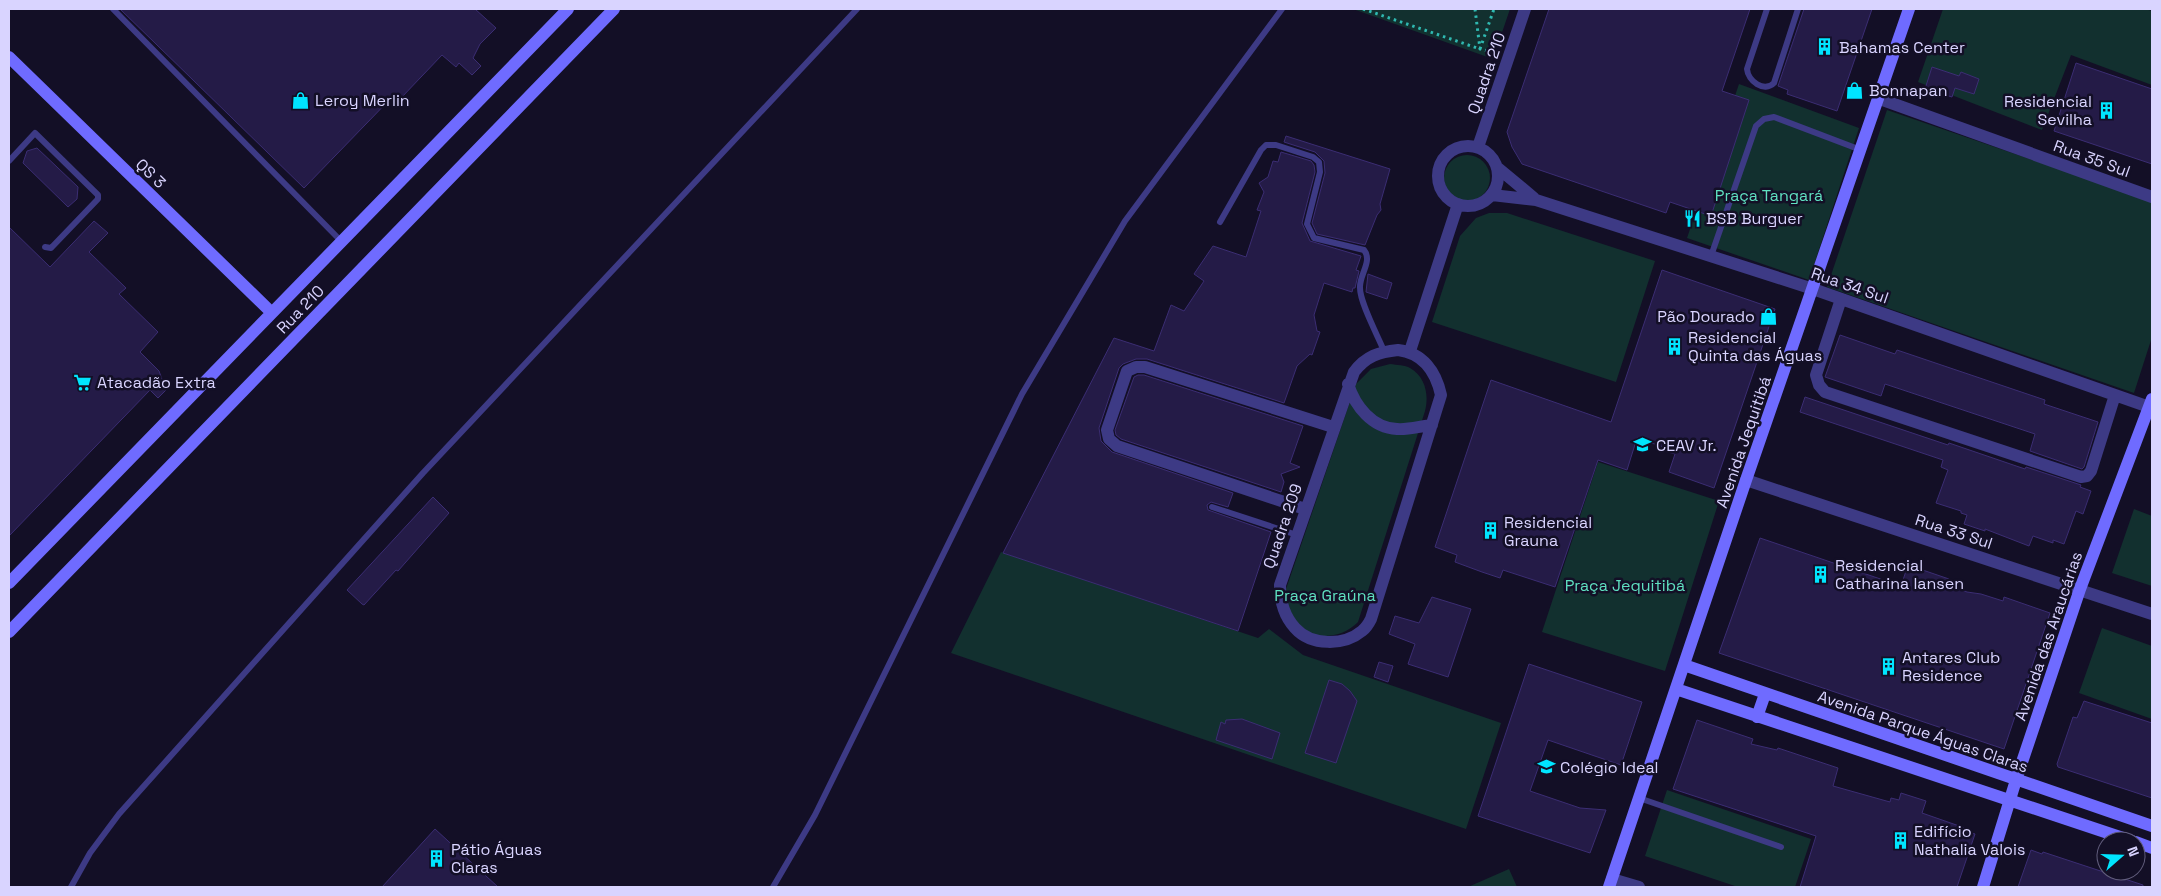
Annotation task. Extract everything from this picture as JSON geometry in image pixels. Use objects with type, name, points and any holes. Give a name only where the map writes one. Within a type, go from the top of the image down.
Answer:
[{"type":"street","name":"Rua 210","points":[[9,584],[271,312],[342,242],[568,9]]},
{"type":"street","name":"Rua 210","points":[[9,632],[614,9]]},
{"type":"street","name":"Quadra 210","points":[[1478,147],[1525,9]]},
{"type":"street","name":"Avenida Jequitibá","points":[[1610,883],[1746,480],[1880,99],[1909,9]]},
{"type":"street","name":"QS 3","points":[[9,57],[271,312]]},
{"type":"street","name":"Rua 35 Sul","points":[[1880,99],[2152,197]]},
{"type":"street","points":[[1468,145],[1478,147],[1487,152],[1498,168],[1499,178],[1492,195],[1476,205],[1458,204],[1449,199],[1442,190],[1438,180],[1440,165],[1449,152],[1458,147],[1468,145]]},
{"type":"street","name":"Rua 34 Sul","points":[[1498,168],[1536,200]]},
{"type":"street","name":"Rua 34 Sul","points":[[1492,195],[1536,200],[1712,256],[1813,289],[2115,395],[2151,405]]},
{"type":"street","points":[[1410,351],[1458,204]]},
{"type":"street","points":[[1841,299],[1816,375],[1819,385],[1825,392],[2081,477],[2087,476],[2091,471],[2115,395]]},
{"type":"street","name":"Quadra 209","points":[[1384,351],[1410,351],[1430,368],[1438,381],[1441,395],[1371,619],[1364,630],[1354,636],[1333,642],[1313,639],[1295,629],[1288,619],[1280,597],[1280,585],[1305,509],[1348,384],[1360,363],[1372,355],[1384,351]]},
{"type":"street","points":[[1305,509],[1117,446],[1109,439],[1106,430],[1127,371],[1136,367],[1145,367],[1334,427]]},
{"type":"street","points":[[1348,384],[1353,398],[1363,413],[1378,423],[1396,429],[1432,424]]},
{"type":"street","name":"Avenida das Araucárias","points":[[1983,887],[2016,780],[2080,589],[2151,405]]},
{"type":"street","name":"Rua 33 Sul","points":[[1746,480],[2152,614]]},
{"type":"street","name":"Avenida Parque Águas Claras","points":[[1684,665],[2152,826]]},
{"type":"street","points":[[1676,689],[2102,831]]},
{"type":"street","points":[[1757,717],[1765,694]]},
{"type":"street","points":[[1610,883],[1638,887]]},
{"type":"lane","points":[[113,9],[342,242]]},
{"type":"lane","points":[[71,887],[90,853],[119,814],[370,532],[857,9]]},
{"type":"lane","points":[[773,887],[815,816],[1022,394],[1125,221],[1282,9]]},
{"type":"lane","points":[[1767,9],[1747,69],[1752,81],[1765,88],[1770,87],[1774,83],[1798,9]]},
{"type":"lane","points":[[1712,256],[1756,126],[1764,119],[1774,117],[1861,150]]},
{"type":"lane","points":[[9,161],[35,133],[98,195],[98,199],[50,248],[45,247]]},
{"type":"lane","points":[[1220,222],[1261,150],[1266,145],[1276,145],[1313,157],[1319,162],[1320,172],[1307,224],[1314,238],[1364,250],[1367,254],[1368,259],[1360,282],[1361,295],[1384,351]]},
{"type":"lane","points":[[1212,507],[1297,535]]},
{"type":"lane","points":[[1639,798],[1781,847]]},
{"type":"path","points":[[1363,9],[1480,49],[1509,56]]},
{"type":"path","points":[[1475,9],[1480,49]]},
{"type":"path","points":[[1480,49],[1494,9]]},
{"type":"green space","points":[[1353,9],[1510,9],[1493,59]]},
{"type":"green space","points":[[1943,9],[2145,9],[2152,11],[2152,85],[2071,55],[2042,130],[1918,82]]},
{"type":"green space","name":"Praça Tangará","points":[[1739,84],[1859,128],[1809,280],[1687,238]]},
{"type":"green space","points":[[1887,110],[2152,201],[2152,337],[2134,393],[1827,287]]},
{"type":"green space","points":[[1462,155],[1472,155],[1486,165],[1490,178],[1486,191],[1480,197],[1472,201],[1462,201],[1448,191],[1444,183],[1444,173],[1454,159]]},
{"type":"green space","points":[[1489,213],[1507,213],[1655,261],[1616,382],[1432,322],[1460,236],[1476,218]]},
{"type":"green space","name":"Praça Graúna","points":[[1390,364],[1408,367],[1420,376],[1425,387],[1427,399],[1425,411],[1358,622],[1351,628],[1334,635],[1316,635],[1300,627],[1293,620],[1288,612],[1284,595],[1356,384],[1371,369]]},
{"type":"green space","name":"Praça Jequitibá","points":[[1598,462],[1719,501],[1665,671],[1542,632]]},
{"type":"green space","points":[[2134,509],[2152,516],[2152,586],[2112,573]]},
{"type":"green space","points":[[1001,552],[1258,638],[1269,629],[1303,655],[1501,723],[1466,829],[951,653]]},
{"type":"green space","points":[[2102,628],[2152,646],[2152,719],[2079,693]]},
{"type":"green space","points":[[1667,790],[1811,839],[1795,887],[1738,887],[1645,856]]},
{"type":"green space","points":[[1509,869],[1517,887],[1468,887]]},
{"type":"building","name":"Leroy Merlin","points":[[120,9],[475,9],[496,28],[480,44],[473,58],[481,66],[472,75],[459,63],[456,67],[442,55],[401,98],[396,93],[304,188]]},
{"type":"building","points":[[1549,9],[1750,9],[1722,91],[1749,100],[1711,216],[1670,202],[1666,213],[1522,164],[1512,147],[1507,132]]},
{"type":"building","name":"Bahamas Center","points":[[1804,9],[1872,9],[1837,111],[1787,94],[1788,90],[1778,86]]},
{"type":"building","name":"Residencial Sevilha","points":[[2076,63],[2152,89],[2152,164],[2054,131]]},
{"type":"building","points":[[1932,67],[1959,76],[1961,72],[1979,79],[1974,94],[1955,88],[1952,97],[1925,89]]},
{"type":"building","points":[[1286,136],[1390,169],[1380,204],[1381,210],[1377,215],[1365,245],[1317,234],[1312,223],[1325,173],[1324,161],[1315,152],[1284,142]]},
{"type":"building","points":[[37,148],[78,187],[77,199],[68,207],[23,163],[27,151]]},
{"type":"building","points":[[1281,152],[1311,161],[1314,165],[1315,172],[1302,223],[1310,241],[1361,256],[1356,270],[1359,271],[1355,288],[1353,288],[1352,292],[1324,283],[1314,315],[1317,331],[1320,332],[1312,355],[1310,354],[1297,366],[1284,403],[1147,359],[1136,359],[1123,364],[1119,368],[1099,428],[1101,441],[1112,452],[1233,493],[1228,507],[1211,502],[1207,505],[1208,510],[1271,532],[1238,631],[1003,553],[1114,338],[1154,351],[1171,305],[1184,311],[1204,281],[1194,274],[1213,246],[1246,257],[1261,211],[1257,210],[1264,192],[1259,183],[1268,177],[1273,161],[1278,162]]},
{"type":"building","name":"Atacadão Extra","points":[[94,221],[108,233],[89,252],[126,288],[119,294],[158,332],[140,352],[159,371],[166,390],[158,398],[150,390],[9,536],[9,227],[50,267]]},
{"type":"building","points":[[1662,270],[1775,309],[1714,488],[1669,472],[1675,454],[1668,452],[1669,449],[1637,438],[1627,470],[1598,460],[1555,587],[1503,570],[1500,578],[1482,572],[1455,562],[1457,555],[1435,547],[1491,380],[1611,422]]},
{"type":"building","points":[[1368,274],[1392,283],[1387,299],[1366,292]]},
{"type":"building","points":[[1840,335],[1895,354],[1897,350],[2045,400],[2044,404],[2098,422],[2084,467],[2082,469],[2030,451],[2035,434],[1885,384],[1881,396],[1825,377]]},
{"type":"building","points":[[1144,375],[1303,426],[1290,463],[1300,467],[1281,474],[1284,482],[1281,492],[1121,439],[1116,435],[1115,430],[1134,377]]},
{"type":"building","points":[[1805,397],[1948,445],[1949,443],[2025,469],[2026,467],[2081,485],[2080,487],[2091,491],[2083,514],[2076,511],[2064,544],[2053,540],[2053,543],[2033,536],[2029,546],[1985,529],[1985,531],[1964,524],[1967,515],[1961,513],[1961,511],[1936,503],[1948,470],[1941,467],[1943,460],[1800,412]]},
{"type":"building","points":[[433,497],[449,513],[398,571],[396,570],[364,605],[362,604],[347,590]]},
{"type":"building","points":[[1760,538],[1901,586],[1908,565],[1949,579],[1947,584],[1967,592],[2003,601],[2004,597],[2050,613],[2004,749],[1719,653]]},
{"type":"building","points":[[1432,597],[1471,609],[1448,677],[1408,664],[1415,644],[1389,634],[1395,616],[1419,623]]},
{"type":"building","points":[[1379,662],[1393,666],[1388,682],[1374,677]]},
{"type":"building","points":[[1529,664],[1642,702],[1621,765],[1548,740],[1530,791],[1580,808],[1606,810],[1590,853],[1478,816]]},
{"type":"building","points":[[1329,680],[1342,684],[1357,701],[1336,763],[1305,753]]},
{"type":"building","points":[[2084,701],[2152,723],[2152,798],[2058,767],[2057,764],[2073,717],[2077,718]]},
{"type":"building","points":[[1242,719],[1280,733],[1272,759],[1216,740],[1221,722],[1225,724],[1226,720]]},
{"type":"building","points":[[1697,720],[1753,739],[1751,744],[1777,750],[1778,748],[1838,768],[1833,786],[1890,802],[1891,798],[1899,800],[1901,793],[1926,801],[1922,813],[1965,828],[1965,830],[1975,834],[1957,887],[1800,887],[1816,836],[1673,789]]},
{"type":"building","name":"Pátio Águas Claras","points":[[435,829],[498,887],[382,887]]},
{"type":"building","points":[[2031,850],[2042,854],[2043,852],[2096,869],[2096,881],[2131,881],[2143,885],[2143,887],[2018,887]]},
{"type":"place","name":"Bahamas Center","points":[[1825,47]]},
{"type":"place","name":"Bonnapan","points":[[1855,90]]},
{"type":"place","name":"Leroy Merlin","points":[[301,100]]},
{"type":"place","name":"Residencial Sevilha","points":[[2106,110]]},
{"type":"place","name":"BSB Burguer","points":[[1692,218]]},
{"type":"place","name":"Pão Dourado","points":[[1769,316]]},
{"type":"place","name":"Residencial Quinta das Águas","points":[[1674,346]]},
{"type":"place","name":"Atacadão Extra","points":[[83,382]]},
{"type":"place","name":"CEAV Jr.","points":[[1642,445]]},
{"type":"place","name":"Residencial Grauna","points":[[1490,531]]},
{"type":"place","name":"Residencial Catharina Iansen","points":[[1821,574]]},
{"type":"place","name":"Antares Club Residence","points":[[1888,666]]},
{"type":"place","name":"Colégio Ideal","points":[[1546,767]]},
{"type":"place","name":"Edifício Nathalia Valois","points":[[1900,840]]},
{"type":"place","name":"Pátio Águas Claras","points":[[437,858]]}]
